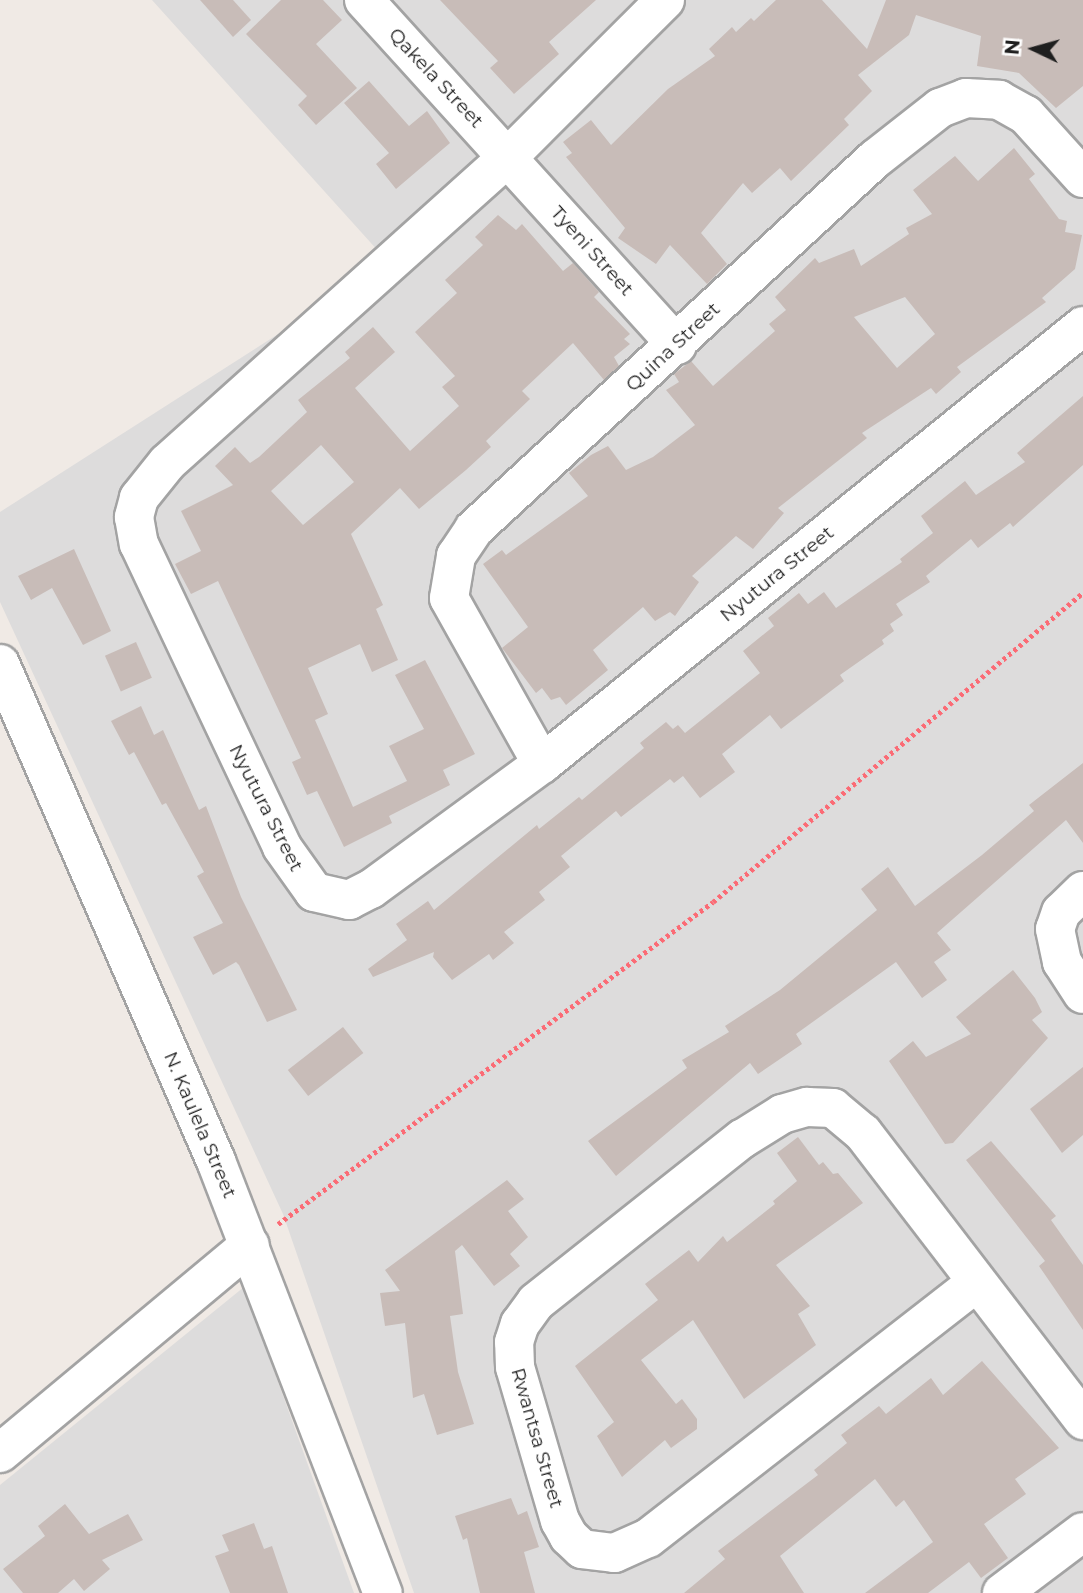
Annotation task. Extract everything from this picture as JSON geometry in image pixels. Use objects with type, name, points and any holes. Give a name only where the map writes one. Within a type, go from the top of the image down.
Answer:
[{"type":"street","name":"Qakela Street","points":[[364,0],[508,157]]},
{"type":"street","name":"Nyutura Street","points":[[666,0],[508,157],[167,463],[139,498],[134,517],[139,544],[282,847],[314,892],[328,899],[349,900],[371,889],[542,764],[1083,326]]},
{"type":"street","name":"Quina Street","points":[[542,764],[455,615],[449,598],[456,556],[474,528],[677,345],[875,159],[940,108],[966,98],[999,100],[1026,115],[1083,178]]},
{"type":"street","name":"Tyeni Street","points":[[508,157],[677,345]]},
{"type":"street","name":"N. Kaulela Street","points":[[0,664],[250,1245],[383,1593]]},
{"type":"street","points":[[1083,891],[1061,912],[1055,929],[1062,962],[1083,994]]},
{"type":"street","name":"Rwantsa Street","points":[[976,1283],[640,1543],[605,1553],[582,1549],[569,1538],[560,1521],[515,1367],[514,1342],[520,1324],[536,1302],[763,1123],[807,1107],[833,1108],[847,1117],[1083,1420]]},
{"type":"street","points":[[0,1453],[250,1245]]},
{"type":"street","points":[[1002,1593],[1083,1532]]},
{"type":"path","points":[[250,1245],[713,902],[1083,593]]},
{"type":"shaded area","points":[[152,0],[1083,0],[1083,1593],[414,1593],[283,1214],[0,602],[0,512],[389,263]]},
{"type":"shaded area","points":[[244,1287],[354,1593],[0,1593],[0,1485]]},
{"type":"building","points":[[200,0],[233,0],[251,20],[233,37]]},
{"type":"building","points":[[281,0],[323,0],[342,20],[316,44],[357,88],[316,125],[298,105],[307,96],[246,34]]},
{"type":"building","points":[[440,0],[596,0],[549,42],[559,54],[514,94],[490,68],[498,61]]},
{"type":"building","points":[[776,0],[822,0],[867,49],[886,0],[1083,0],[1083,86],[1056,108],[1019,73],[977,66],[981,36],[916,15],[909,35],[858,75],[872,91],[844,119],[849,125],[791,181],[780,168],[752,193],[743,183],[701,233],[727,264],[707,284],[670,245],[656,264],[618,238],[625,228],[566,157],[572,153],[563,142],[591,120],[611,145],[668,89],[715,56],[709,49],[732,27],[736,32],[751,18],[754,21]]},
{"type":"building","points":[[369,81],[409,126],[427,111],[450,143],[396,189],[376,164],[389,153],[344,103]]},
{"type":"building","points":[[1014,148],[1035,174],[1029,179],[1059,219],[1067,221],[1065,232],[1082,235],[1075,269],[1042,298],[1046,302],[957,367],[961,372],[936,394],[931,388],[862,433],[867,438],[778,508],[784,513],[753,549],[736,536],[692,576],[699,582],[675,616],[670,612],[655,621],[643,607],[593,650],[608,670],[566,705],[560,697],[551,700],[542,688],[536,693],[502,648],[528,627],[483,564],[502,550],[506,555],[588,496],[569,473],[591,455],[608,446],[626,470],[653,457],[695,425],[666,390],[679,382],[674,374],[691,361],[713,386],[775,331],[769,324],[786,310],[775,297],[815,258],[819,263],[854,249],[861,266],[909,234],[906,228],[932,214],[913,190],[955,156],[978,181]],"holes":[[[905,297],[935,334],[897,368],[854,317]]]},
{"type":"building","points":[[498,215],[516,230],[522,224],[563,271],[573,263],[599,292],[594,297],[630,334],[624,339],[630,344],[614,357],[619,366],[604,380],[573,343],[522,391],[530,399],[486,441],[491,447],[466,470],[419,509],[400,488],[351,534],[383,605],[376,609],[398,660],[372,672],[360,644],[308,668],[328,714],[315,720],[353,807],[407,781],[389,746],[424,729],[395,675],[425,660],[475,754],[443,770],[450,785],[389,816],[392,823],[344,847],[317,791],[307,795],[292,762],[301,758],[218,581],[191,594],[175,564],[201,551],[181,511],[233,485],[215,466],[235,447],[250,463],[259,457],[307,412],[298,400],[350,358],[345,352],[373,327],[395,352],[355,388],[410,451],[459,406],[442,387],[455,376],[415,332],[457,293],[445,280],[483,245],[475,237]],"holes":[[[321,445],[354,482],[303,525],[271,491]]]},
{"type":"building","points":[[1083,396],[1083,465],[1013,527],[1010,523],[978,548],[971,539],[926,576],[930,582],[896,604],[903,615],[890,624],[894,631],[882,640],[884,644],[840,675],[844,681],[781,729],[770,715],[722,754],[735,772],[700,798],[683,776],[674,783],[670,779],[621,817],[616,811],[561,856],[570,867],[539,892],[545,900],[504,932],[514,943],[493,960],[489,954],[452,980],[433,957],[434,952],[373,977],[368,969],[407,940],[396,924],[428,901],[434,910],[537,825],[539,829],[579,797],[582,800],[644,748],[640,743],[666,722],[673,729],[678,725],[685,733],[760,673],[743,651],[774,626],[768,618],[799,593],[808,604],[824,592],[836,608],[902,562],[900,559],[933,533],[921,516],[965,481],[976,495],[1025,462],[1017,453]]},
{"type":"building","points":[[74,549],[111,631],[83,645],[52,588],[31,600],[18,576]]},
{"type":"building","points":[[136,642],[152,678],[121,691],[105,656]]},
{"type":"building","points":[[141,706],[154,735],[163,730],[199,810],[206,806],[241,897],[297,1010],[267,1022],[239,965],[236,962],[213,975],[193,937],[223,923],[197,876],[204,872],[166,803],[162,805],[134,752],[129,755],[111,721]]},
{"type":"building","points":[[1083,763],[1083,843],[1066,820],[937,933],[951,950],[934,962],[947,980],[922,998],[896,962],[796,1034],[802,1044],[758,1074],[750,1063],[616,1176],[588,1141],[687,1068],[682,1060],[729,1032],[725,1026],[780,990],[877,910],[861,889],[888,867],[915,906],[1034,811],[1029,805]]},
{"type":"building","points":[[1013,970],[1035,998],[1042,1012],[1032,1020],[1048,1038],[953,1143],[945,1144],[889,1061],[913,1041],[926,1057],[971,1034],[956,1017]]},
{"type":"building","points":[[343,1027],[363,1053],[308,1096],[288,1070]]},
{"type":"building","points":[[1083,1067],[1083,1135],[1062,1153],[1030,1109]]},
{"type":"building","points":[[798,1137],[819,1165],[823,1162],[833,1174],[838,1173],[863,1203],[776,1265],[810,1306],[798,1314],[816,1345],[744,1399],[693,1320],[641,1360],[676,1404],[682,1399],[697,1419],[697,1429],[671,1448],[665,1440],[622,1477],[597,1436],[614,1422],[575,1366],[658,1300],[645,1284],[689,1250],[698,1262],[723,1236],[727,1242],[775,1204],[773,1201],[797,1181],[777,1153]]},
{"type":"building","points":[[991,1141],[1056,1216],[1051,1220],[1083,1265],[1083,1330],[1039,1266],[1045,1261],[966,1160]]},
{"type":"building","points":[[507,1180],[524,1199],[508,1211],[528,1237],[510,1254],[520,1266],[494,1286],[462,1245],[455,1251],[463,1314],[450,1316],[458,1372],[474,1424],[437,1435],[424,1394],[413,1398],[405,1323],[385,1326],[380,1293],[400,1291],[385,1270]]},
{"type":"building","points":[[982,1361],[1059,1448],[1015,1479],[1026,1494],[984,1524],[1008,1558],[981,1578],[969,1562],[928,1593],[865,1593],[933,1542],[904,1500],[896,1507],[875,1479],[780,1556],[804,1593],[684,1593],[725,1559],[718,1551],[818,1475],[814,1470],[847,1443],[841,1435],[879,1406],[886,1414],[931,1378],[943,1395]]},
{"type":"building","points":[[511,1498],[518,1515],[527,1511],[539,1547],[524,1552],[535,1593],[480,1593],[467,1538],[463,1540],[455,1516]]},
{"type":"building","points":[[65,1504],[89,1534],[128,1514],[143,1540],[102,1560],[110,1569],[84,1591],[74,1579],[58,1593],[23,1593],[3,1569],[45,1536],[38,1526]]},
{"type":"building","points":[[254,1523],[264,1549],[272,1546],[288,1593],[230,1593],[215,1556],[229,1551],[222,1535]]}]
